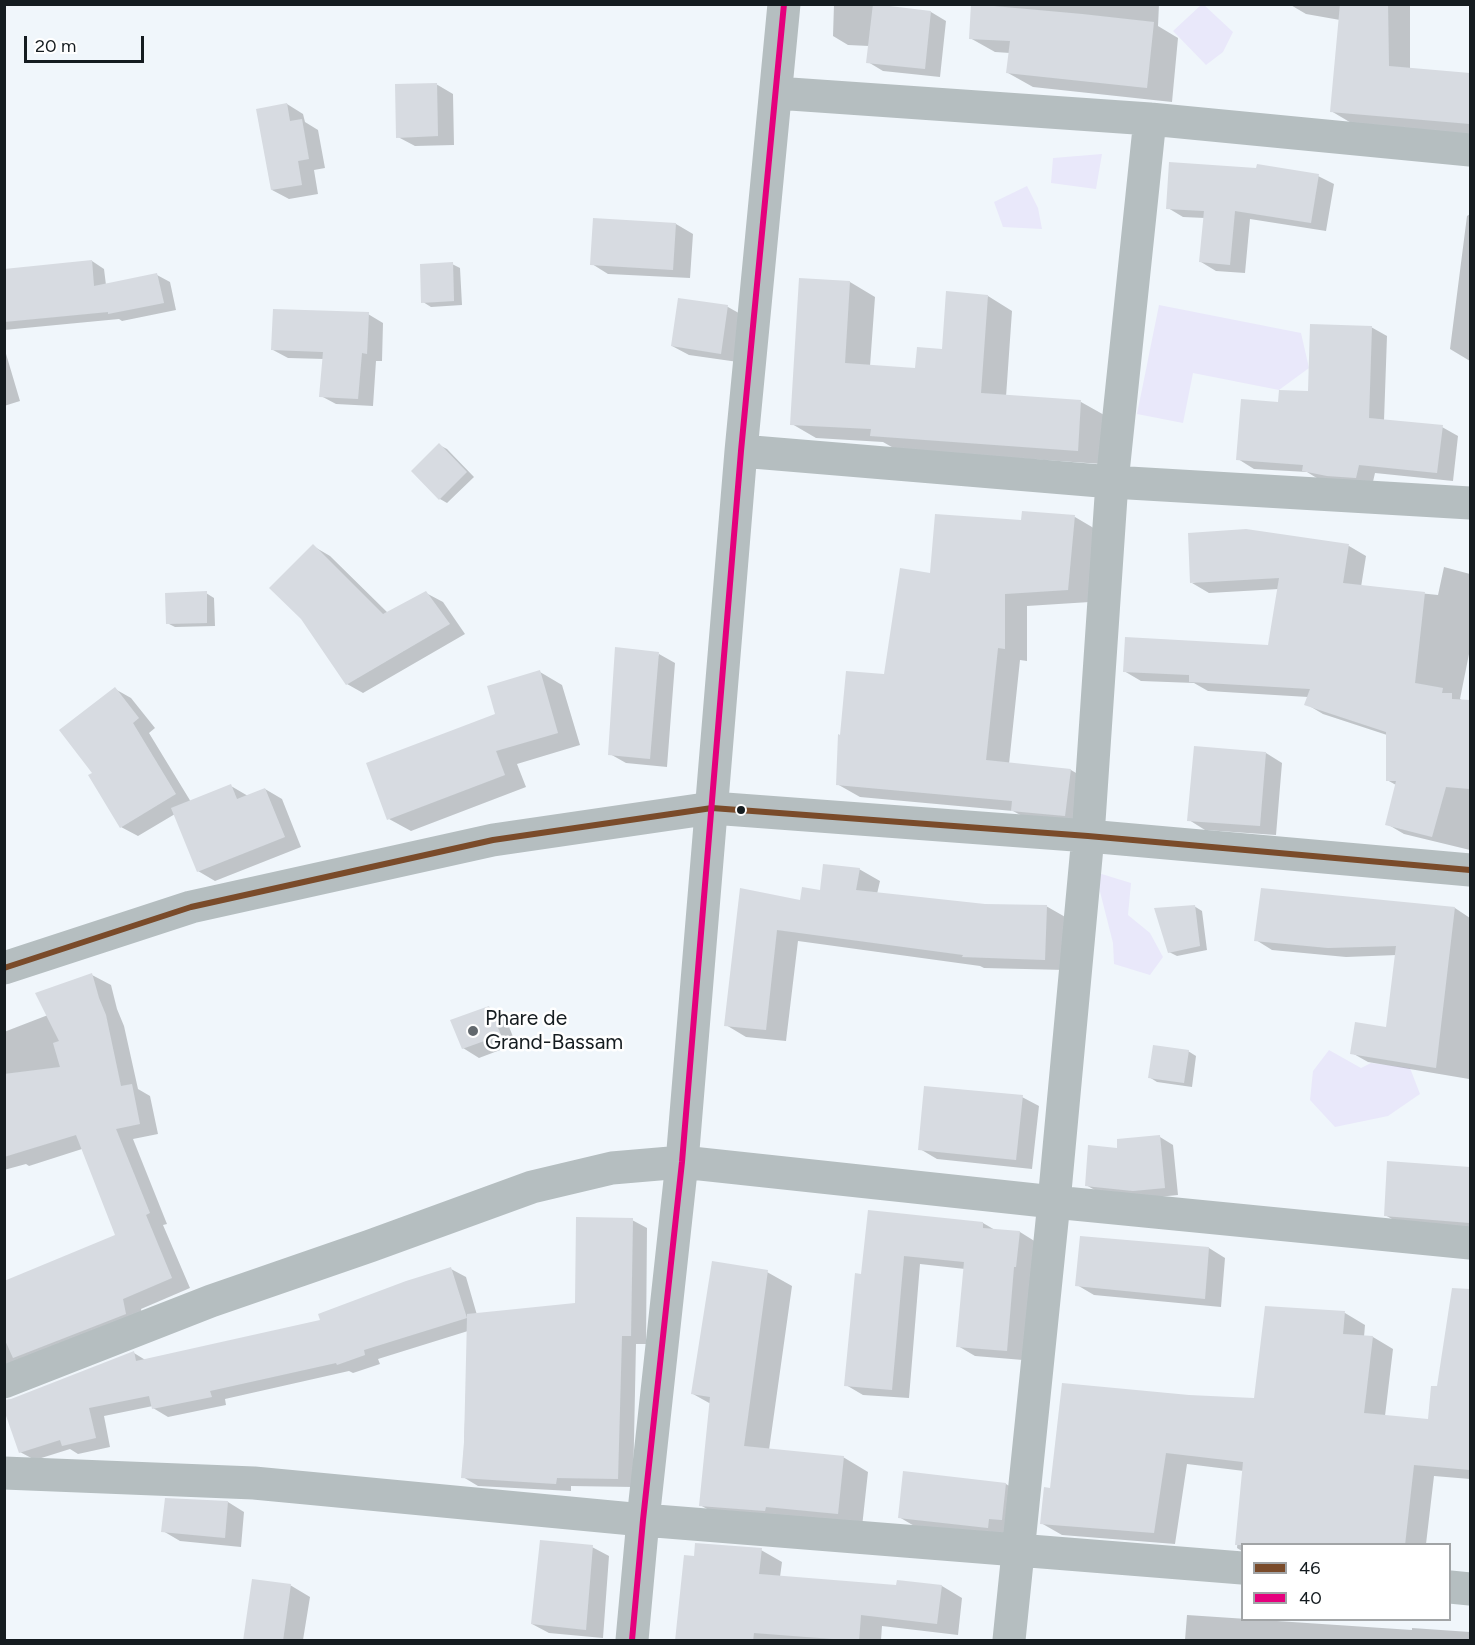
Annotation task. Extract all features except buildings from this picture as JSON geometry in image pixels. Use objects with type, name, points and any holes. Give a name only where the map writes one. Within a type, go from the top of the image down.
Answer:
[{"type":"street","points":[[632,1641],[642,1520],[682,1162],[741,450],[784,4]]},
{"type":"street","points":[[776,93],[1150,119],[1470,150]]},
{"type":"street","points":[[1009,1641],[1054,1202],[1088,836],[1112,482],[1150,119]]},
{"type":"street","points":[[741,450],[1112,482],[1470,503]]},
{"type":"street","points":[[4,968],[191,907],[492,840],[712,808],[1088,836],[1470,870]]},
{"type":"street","points":[[4,1382],[211,1301],[532,1187],[612,1168],[682,1162],[1470,1243]]},
{"type":"street","points":[[4,1473],[254,1483],[642,1520],[1241,1568]]},
{"type":"street","points":[[1451,1587],[1470,1589]]},
{"type":"shaded area","points":[[1203,4],[1233,32],[1223,52],[1206,65],[1173,31]]},
{"type":"shaded area","points":[[1102,154],[1096,189],[1051,183],[1053,158]]},
{"type":"shaded area","points":[[1027,186],[1038,208],[1042,229],[1003,227],[994,202]]},
{"type":"shaded area","points":[[1159,305],[1301,333],[1309,368],[1279,390],[1193,373],[1183,423],[1137,414]]},
{"type":"shaded area","points":[[1095,872],[1131,883],[1128,915],[1150,933],[1163,957],[1150,975],[1114,964],[1113,943]]},
{"type":"shaded area","points":[[1329,1050],[1361,1068],[1371,1063],[1410,1068],[1420,1094],[1388,1116],[1335,1127],[1310,1100],[1313,1071]]},
{"type":"transit line","name":"40","points":[[632,1640],[682,1162],[741,451],[784,4]]},
{"type":"transit line","name":"46","points":[[4,968],[191,907],[493,840],[712,808],[1088,836],[1470,870]]},
{"type":"place","name":"Phare de Grand-Bassam","points":[[473,1031]]}]
